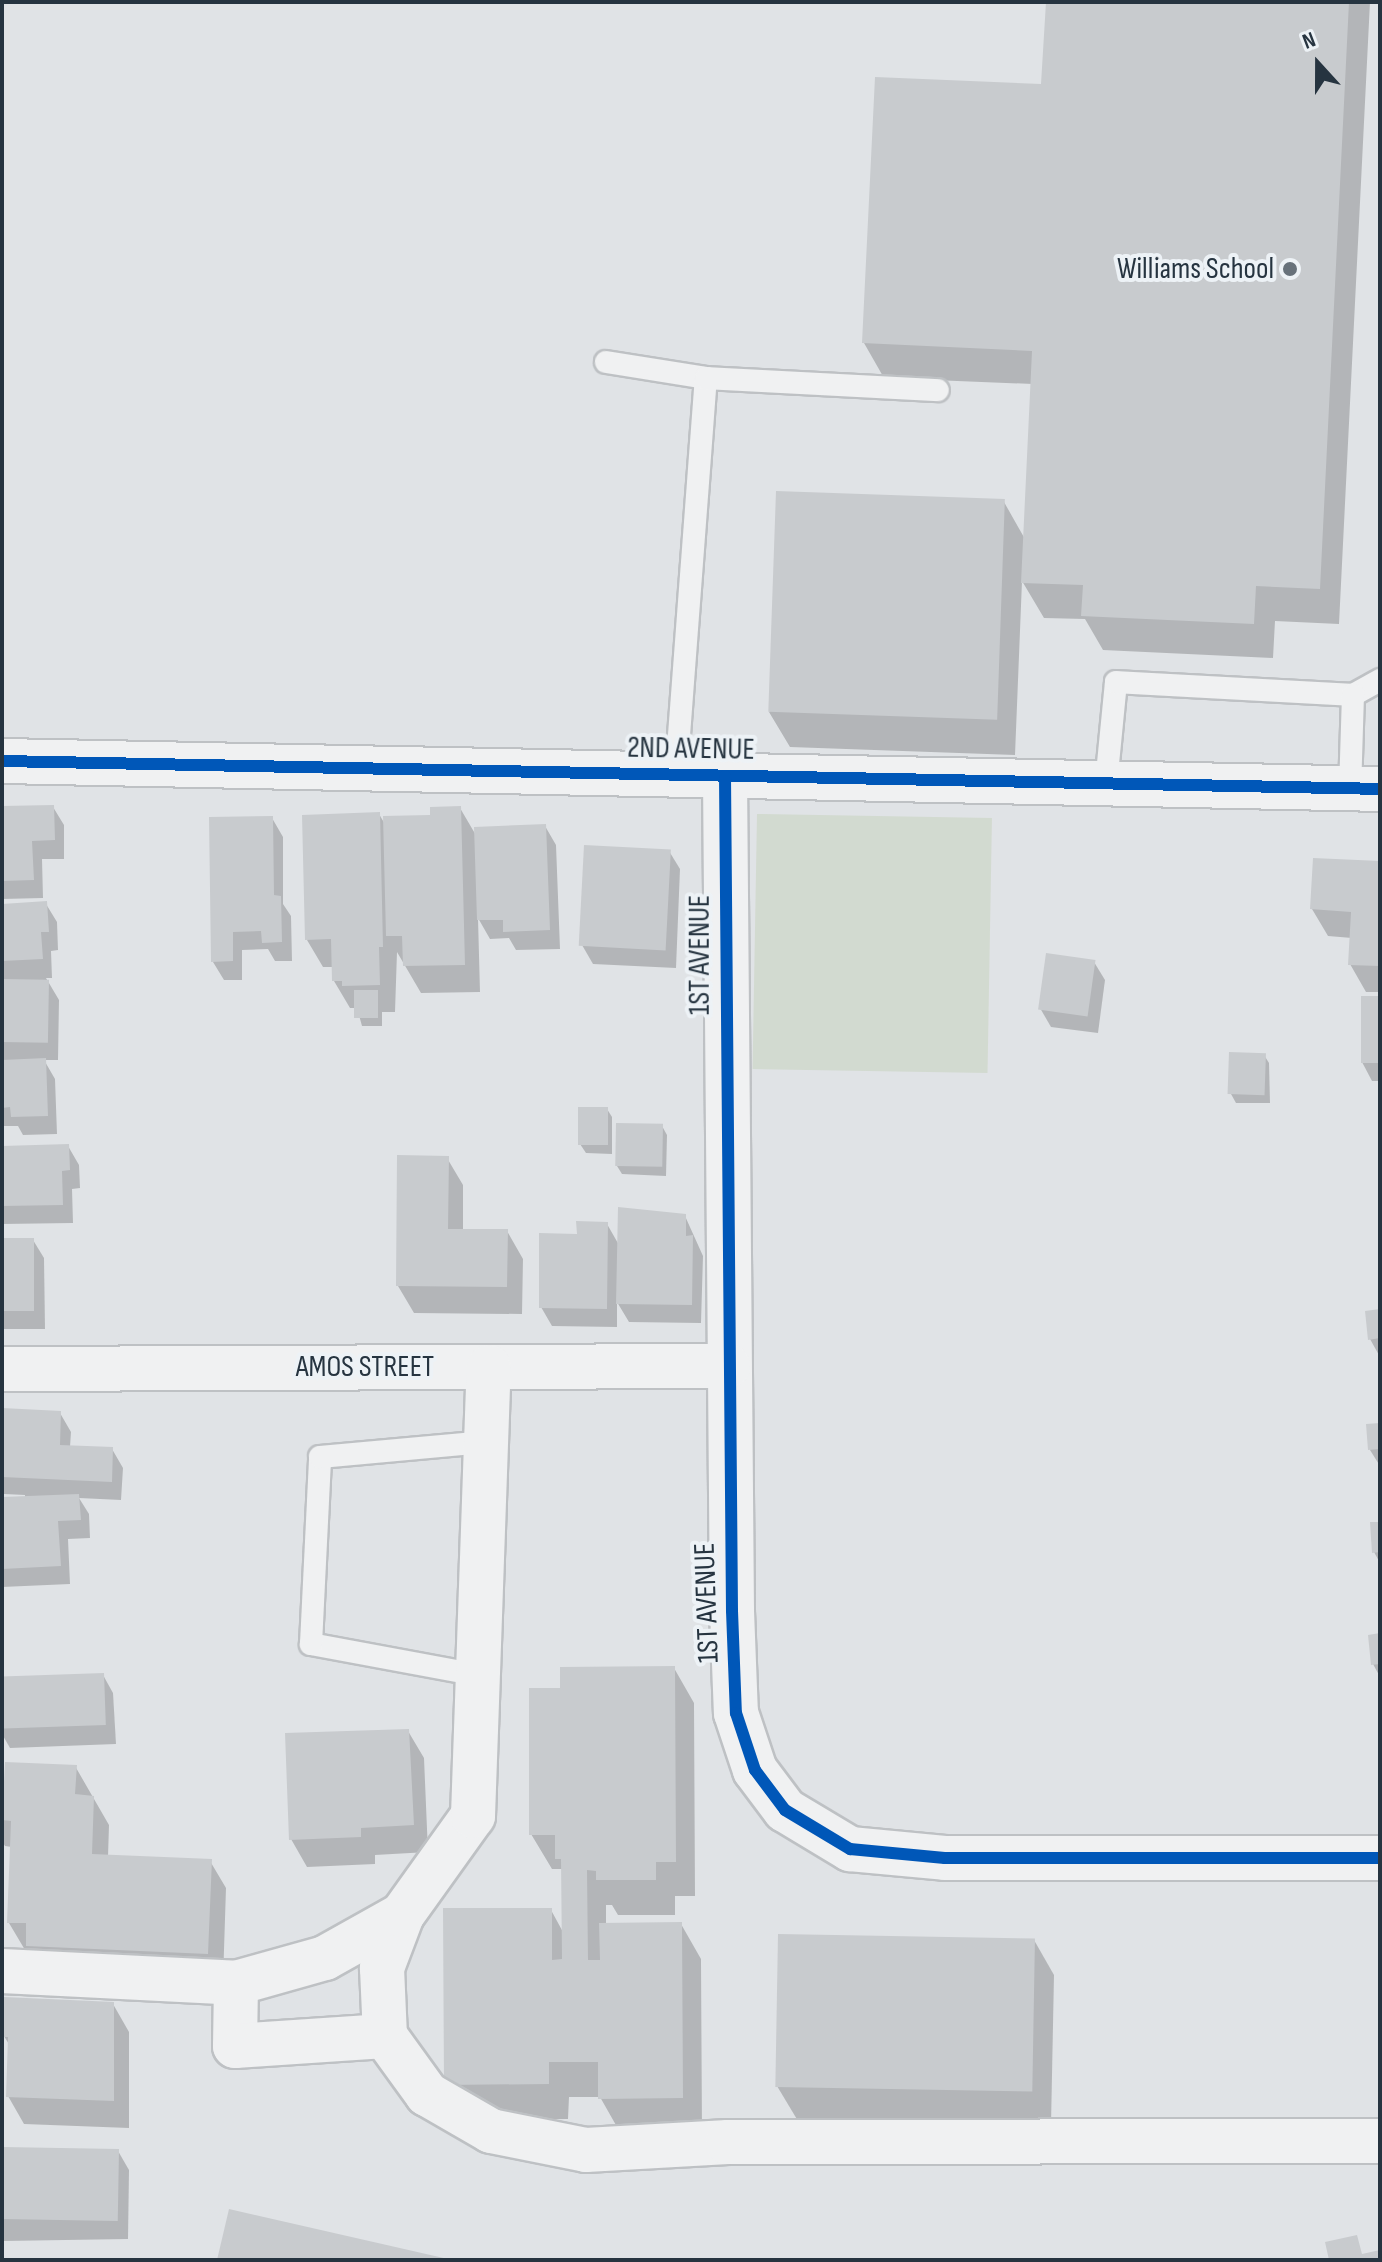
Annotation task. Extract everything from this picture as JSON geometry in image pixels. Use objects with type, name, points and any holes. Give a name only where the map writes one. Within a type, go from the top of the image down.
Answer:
[{"type":"street","name":"2ND AVENUE","points":[[2,761],[1365,789]]},
{"type":"street","name":"1ST AVENUE","points":[[725,776],[728,1366],[736,1713],[755,1770],[785,1810],[850,1849],[945,1858],[1380,1858]]},
{"type":"street","name":"AMOS STREET","points":[[2,1369],[728,1366]]},
{"type":"street","points":[[489,1367],[473,1816],[402,1915],[382,1968],[385,2036],[427,2094],[491,2131],[586,2150],[728,2142],[1380,2141]]},
{"type":"street","points":[[2,1971],[236,1983],[325,1958],[402,1915]]},
{"type":"street","points":[[236,1983],[235,2046],[385,2036]]},
{"type":"lane","points":[[606,362],[706,378],[938,390]]},
{"type":"lane","points":[[676,775],[706,378]]},
{"type":"lane","points":[[1106,784],[1116,682],[1353,695],[1380,680]]},
{"type":"lane","points":[[1353,695],[1365,789]]},
{"type":"lane","points":[[478,1675],[311,1644],[320,1457],[486,1442]]},
{"type":"shaded area","points":[[757,814],[992,818],[988,1073],[753,1069]]},
{"type":"building","points":[[1046,2],[1349,2],[1320,589],[1256,586],[1254,624],[1081,616],[1083,585],[1021,583],[1032,351],[862,343],[875,77],[1041,84]]},
{"type":"building","points":[[776,491],[1005,499],[997,720],[768,712]]},
{"type":"building","points":[[54,805],[55,840],[32,841],[34,880],[2,881],[2,806]]},
{"type":"building","points":[[461,806],[465,965],[403,966],[402,936],[386,936],[383,816],[430,815],[430,807]]},
{"type":"building","points":[[380,812],[383,947],[379,947],[380,985],[342,986],[342,981],[332,981],[331,939],[305,940],[302,815]]},
{"type":"building","points":[[273,816],[274,895],[281,896],[282,942],[262,943],[261,931],[233,932],[233,961],[211,962],[209,817]]},
{"type":"building","points":[[546,824],[550,930],[503,932],[503,920],[477,920],[474,827]]},
{"type":"building","points":[[584,845],[671,850],[666,950],[579,946]]},
{"type":"building","points":[[1313,858],[1380,861],[1380,966],[1348,965],[1351,912],[1310,909]]},
{"type":"building","points":[[47,901],[49,932],[41,932],[43,959],[2,961],[2,904]]},
{"type":"building","points":[[1046,953],[1096,960],[1088,1016],[1038,1009]]},
{"type":"building","points":[[2,979],[49,980],[48,1043],[2,1042]]},
{"type":"building","points":[[354,990],[378,990],[378,1018],[354,1018]]},
{"type":"building","points":[[1361,996],[1380,996],[1380,1063],[1361,1063]]},
{"type":"building","points":[[1229,1052],[1266,1053],[1265,1095],[1228,1094]]},
{"type":"building","points":[[46,1058],[48,1116],[11,1117],[10,1107],[2,1108],[2,1060]]},
{"type":"building","points":[[578,1107],[608,1107],[608,1145],[578,1145]]},
{"type":"building","points":[[616,1123],[663,1124],[662,1167],[615,1166]]},
{"type":"building","points":[[69,1144],[70,1170],[62,1171],[63,1205],[2,1206],[2,1146]]},
{"type":"building","points":[[397,1155],[449,1156],[448,1229],[508,1229],[507,1287],[396,1286]]},
{"type":"building","points":[[618,1207],[686,1214],[686,1236],[693,1235],[692,1305],[616,1304]]},
{"type":"building","points":[[576,1221],[608,1222],[607,1309],[539,1308],[539,1233],[577,1234]]},
{"type":"building","points":[[2,1238],[34,1238],[34,1311],[2,1311]]},
{"type":"building","points":[[1380,1309],[1380,1338],[1368,1340],[1365,1311]]},
{"type":"building","points":[[2,1408],[61,1411],[60,1445],[113,1447],[112,1482],[2,1477]]},
{"type":"building","points":[[1380,1423],[1380,1449],[1368,1450],[1366,1424]]},
{"type":"building","points":[[79,1494],[81,1520],[58,1521],[61,1566],[2,1569],[2,1497]]},
{"type":"building","points":[[1370,1522],[1380,1522],[1380,1552],[1372,1553]]},
{"type":"building","points":[[1380,1633],[1380,1664],[1371,1665],[1368,1635]]},
{"type":"building","points":[[675,1666],[676,1862],[656,1862],[656,1880],[596,1880],[596,1871],[587,1870],[588,1960],[600,1960],[599,1923],[682,1922],[683,2098],[598,2099],[598,2062],[549,2062],[549,2084],[444,2085],[443,1908],[552,1908],[552,1960],[562,1959],[561,1859],[555,1859],[555,1835],[529,1835],[529,1688],[560,1688],[560,1667]]},
{"type":"building","points":[[104,1673],[106,1725],[4,1729],[2,1677]]},
{"type":"building","points":[[409,1729],[414,1825],[361,1828],[361,1837],[289,1840],[285,1733]]},
{"type":"building","points":[[5,1762],[77,1765],[75,1794],[94,1796],[92,1854],[212,1859],[208,1954],[26,1946],[26,1923],[7,1923],[11,1821],[2,1820]]},
{"type":"building","points":[[778,1934],[1035,1938],[1032,2091],[775,2087]]},
{"type":"building","points":[[4,1997],[114,2002],[114,2101],[6,2097],[8,2037],[2,2037]]},
{"type":"building","points":[[2,2147],[119,2149],[118,2221],[2,2219]]},
{"type":"building","points":[[229,2209],[448,2259],[448,2260],[217,2260]]},
{"type":"building","points":[[1357,2235],[1362,2254],[1380,2250],[1380,2260],[1329,2260],[1325,2242]]},
{"type":"cycle path","points":[[2,761],[1380,789]]},
{"type":"cycle path","points":[[725,776],[732,1611],[736,1713],[755,1770],[785,1810],[850,1849],[945,1858],[1380,1858]]},
{"type":"place","name":"Williams School","points":[[1290,269]]}]
